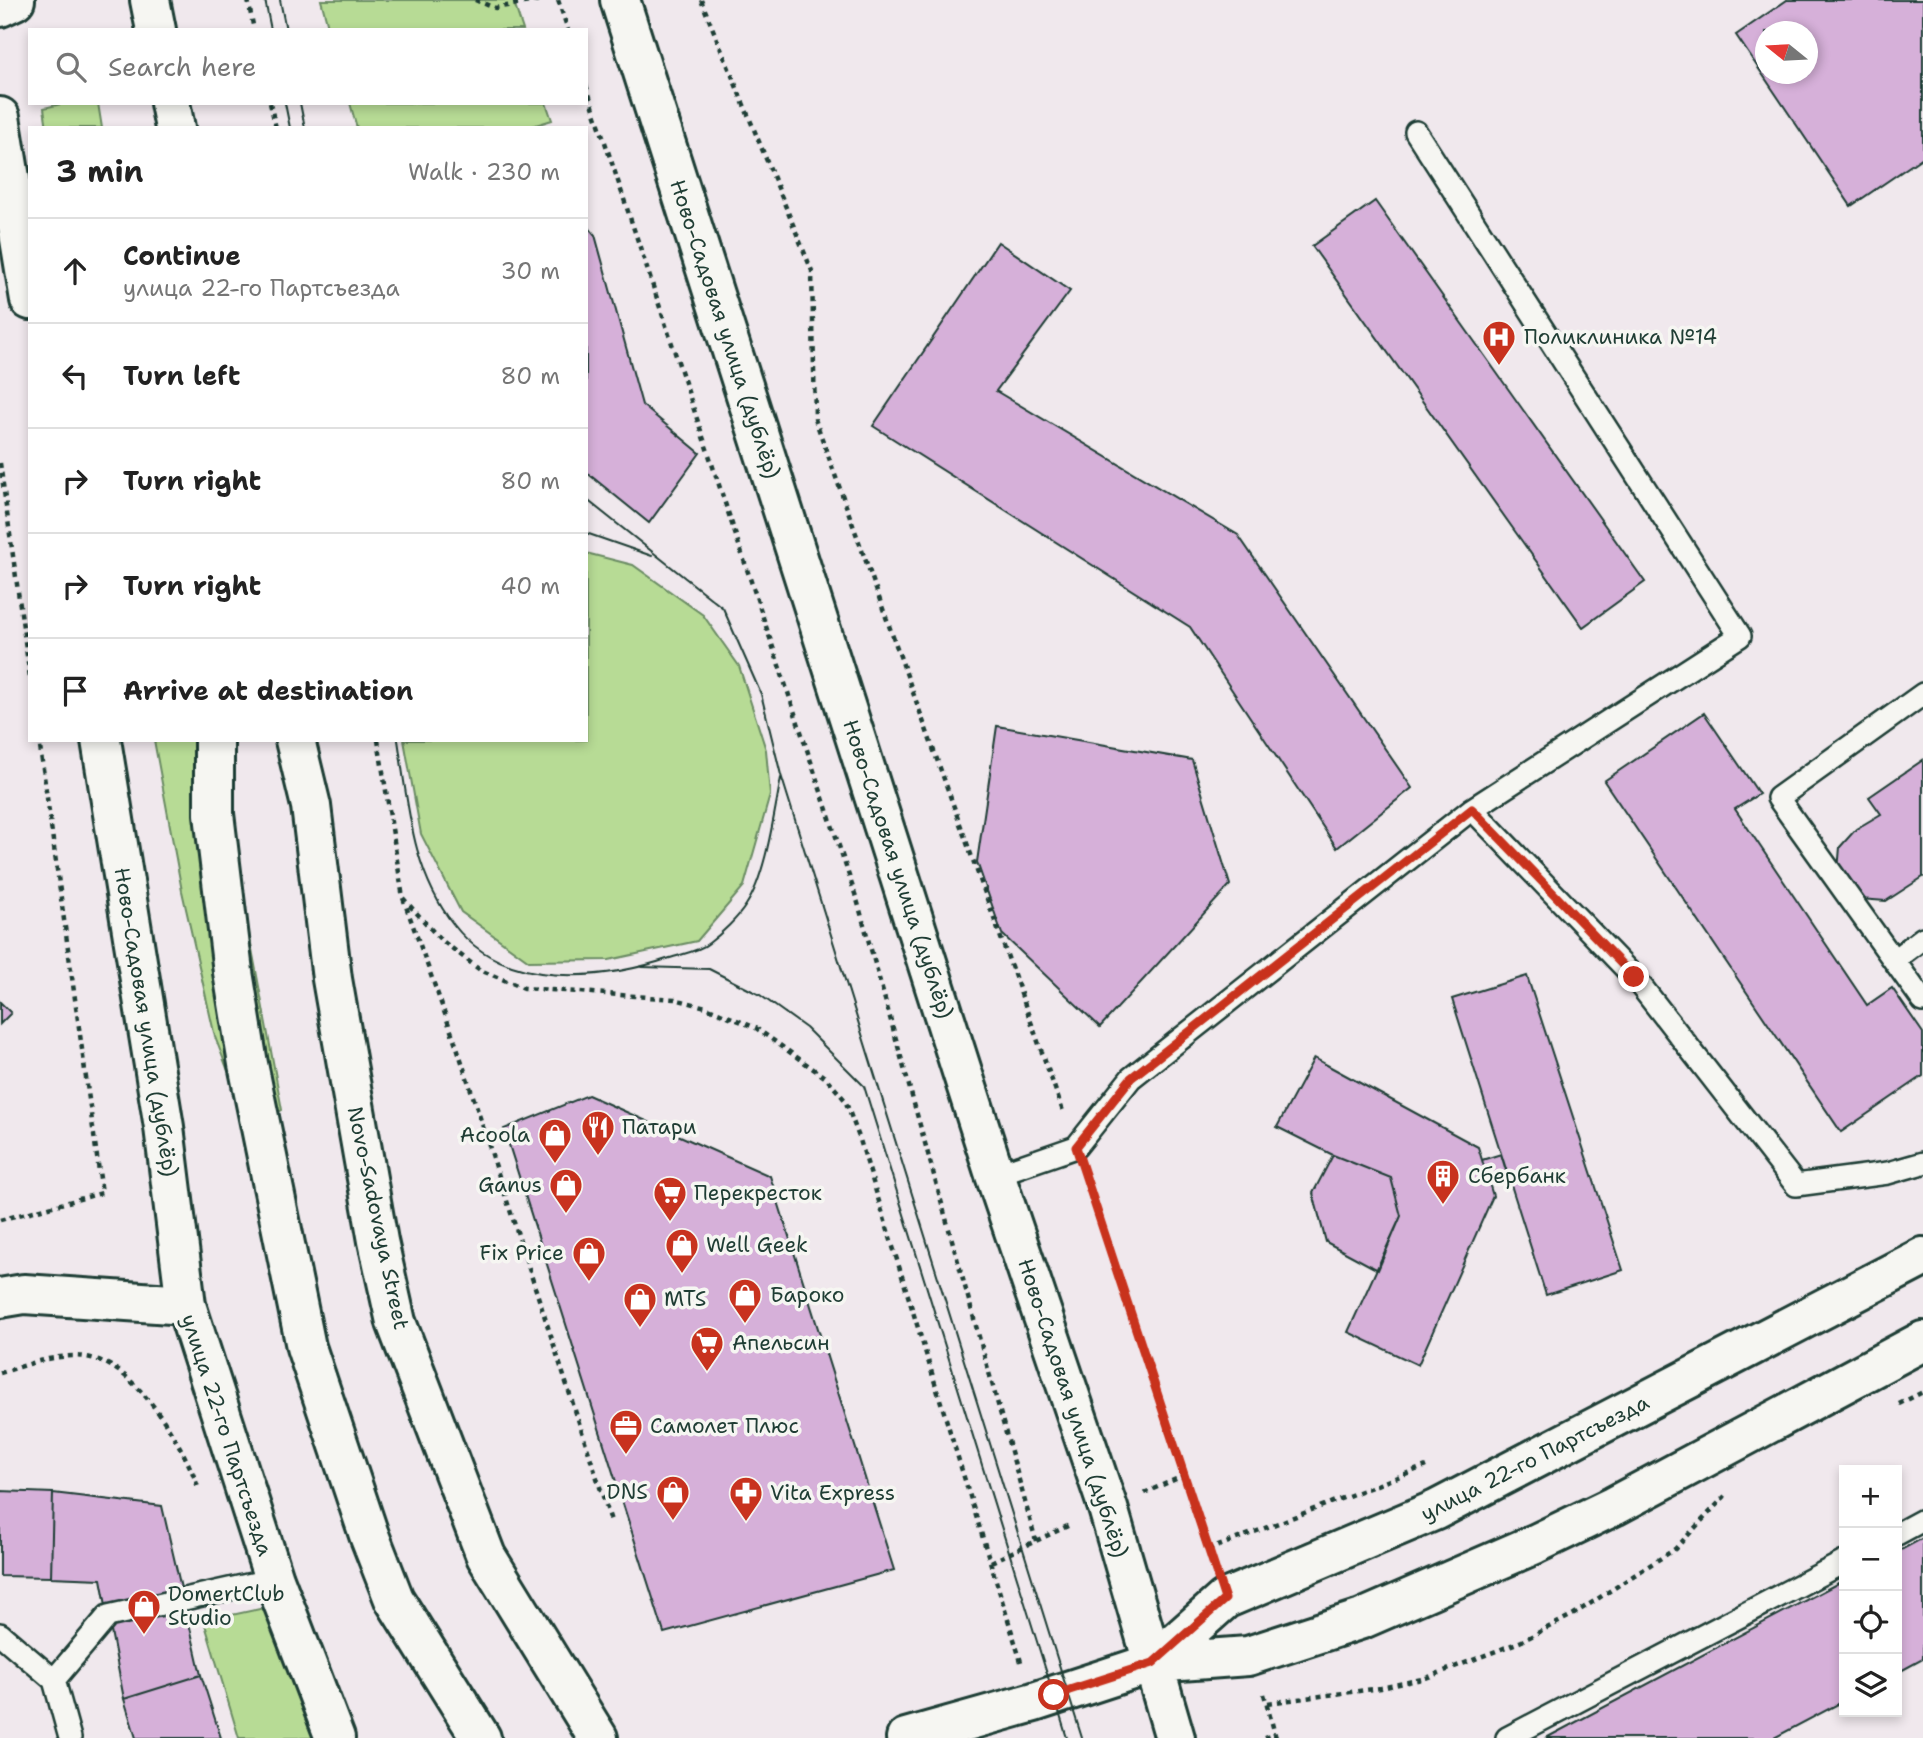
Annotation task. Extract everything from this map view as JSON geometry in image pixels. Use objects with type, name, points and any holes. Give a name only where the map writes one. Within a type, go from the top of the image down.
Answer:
[{"type":"main road","points":[[0,7],[15,0]]},
{"type":"main road","points":[[150,0],[156,28]]},
{"type":"main road","name":"Ново-Садовая улица (дублёр)","points":[[621,0],[995,1175],[1108,1508],[1175,1738]]},
{"type":"main road","points":[[170,105],[175,126]]},
{"type":"main road","points":[[0,117],[28,288]]},
{"type":"main road","name":"Ново-Садовая улица (дублёр)","points":[[101,742],[164,1127],[186,1305]]},
{"type":"main road","points":[[214,742],[214,814],[233,972],[290,1277],[306,1347],[331,1429],[394,1599],[481,1738]]},
{"type":"main road","name":"Novo-Sadovaya Street","points":[[295,742],[311,806],[332,979],[396,1322],[486,1556],[598,1738]]},
{"type":"main road","name":"улица 22-го Партсъезда","points":[[1153,1663],[1225,1599],[1436,1510],[1923,1257]]},
{"type":"main road","name":"улица 22-го Партсъезда","points":[[0,1298],[24,1294],[186,1305],[274,1578],[335,1738]]},
{"type":"main road","name":"улица 22-го Партсъезда","points":[[906,1738],[1034,1702],[1153,1663],[1248,1656],[1362,1619],[1535,1544],[1638,1493],[1923,1341]]},
{"type":"lane","points":[[995,1175],[1076,1147],[1131,1078],[1472,809],[1740,636],[1416,132]]},
{"type":"lane","points":[[1923,694],[1778,798],[1923,1001]]},
{"type":"lane","points":[[1472,809],[1634,977],[1797,1185],[1888,1173],[1923,1163]]},
{"type":"lane","points":[[1894,960],[1923,939]]},
{"type":"lane","points":[[1902,1531],[1923,1520]]},
{"type":"lane","points":[[1507,1738],[1839,1565]]},
{"type":"lane","points":[[54,1680],[108,1616],[274,1578]]},
{"type":"lane","points":[[0,1634],[54,1680],[70,1738]]},
{"type":"path","points":[[248,0],[254,28]]},
{"type":"path","points":[[475,0],[495,8],[541,0]]},
{"type":"path","points":[[558,0],[567,28]]},
{"type":"path","points":[[701,0],[812,271],[816,419],[1076,1147],[1225,1599]]},
{"type":"path","points":[[588,91],[858,903],[1036,1541]]},
{"type":"path","points":[[270,105],[276,126]]},
{"type":"path","points":[[0,463],[28,663]]},
{"type":"path","points":[[0,1220],[102,1193],[38,742]]},
{"type":"path","points":[[378,742],[403,898],[462,1063],[611,1521]]},
{"type":"path","points":[[403,898],[440,939],[480,970],[524,988],[676,999],[706,1007],[764,1034],[826,1077],[845,1100],[864,1153],[1034,1702]]},
{"type":"path","points":[[0,1373],[62,1356],[96,1359],[106,1364],[133,1382],[157,1413],[192,1470],[202,1496]]},
{"type":"path","points":[[1898,1404],[1923,1392]]},
{"type":"path","points":[[1268,1703],[1381,1688],[1426,1678],[1522,1641],[1574,1614],[1675,1549],[1708,1510],[1727,1493]]},
{"type":"path","points":[[1248,1656],[1268,1703],[1276,1736],[1264,1738]]},
{"type":"green space","points":[[321,0],[513,0],[522,28],[328,28]]},
{"type":"green space","points":[[57,105],[98,105],[102,126],[47,126],[44,108]]},
{"type":"green space","points":[[351,105],[547,105],[552,120],[532,126],[356,126]]},
{"type":"green space","points":[[588,554],[633,565],[703,615],[739,666],[766,750],[770,795],[744,886],[697,941],[609,960],[529,961],[461,912],[421,834],[404,742],[588,742]]},
{"type":"green space","points":[[154,742],[213,742],[282,1110],[250,1128],[215,1037],[182,891]]},
{"type":"green space","points":[[292,1602],[348,1738],[239,1738],[204,1621]]},
{"type":"building","points":[[1787,0],[1923,0],[1923,157],[1851,206],[1769,84],[1818,84],[1818,21],[1756,21]]},
{"type":"building","points":[[1755,22],[1755,63],[1736,35]]},
{"type":"building","points":[[1375,201],[1645,582],[1583,627],[1312,246]]},
{"type":"building","points":[[588,226],[595,235],[642,405],[700,453],[649,523],[588,474]]},
{"type":"building","points":[[998,242],[1070,291],[996,391],[1238,535],[1412,788],[1337,848],[1190,627],[873,426]]},
{"type":"building","points":[[1704,713],[1759,794],[1735,809],[1867,1005],[1892,988],[1923,1033],[1923,1076],[1841,1132],[1604,781]]},
{"type":"building","points":[[997,726],[1192,760],[1230,885],[1100,1027],[1002,934],[977,862]]},
{"type":"building","points":[[1923,760],[1923,877],[1886,901],[1860,899],[1838,871],[1840,847],[1856,829],[1881,814],[1869,797]]},
{"type":"building","points":[[1527,976],[1623,1270],[1546,1295],[1452,999]]},
{"type":"building","points":[[0,1002],[11,1013],[0,1024]]},
{"type":"building","name":"Сбербанк","points":[[1314,1058],[1478,1147],[1493,1196],[1418,1365],[1348,1332],[1401,1216],[1391,1178],[1333,1155],[1277,1127]]},
{"type":"building","name":"Апельсин","points":[[588,1095],[770,1176],[894,1570],[664,1633],[504,1129]]},
{"type":"building","points":[[1501,1154],[1507,1174],[1488,1180],[1482,1160]]},
{"type":"building","points":[[1333,1155],[1391,1178],[1401,1216],[1378,1270],[1326,1242],[1313,1193]]},
{"type":"building","points":[[0,1491],[53,1493],[51,1577],[0,1576]]},
{"type":"building","points":[[53,1493],[162,1506],[201,1675],[124,1699],[101,1579],[51,1577]]},
{"type":"building","points":[[1923,1538],[1923,1659],[1902,1670],[1902,1591],[1902,1549]]},
{"type":"building","points":[[1839,1583],[1839,1704],[1774,1738],[1546,1738]]},
{"type":"building","points":[[201,1675],[221,1738],[136,1738],[124,1699]]},
{"type":"tram line","points":[[265,0],[271,28]]},
{"type":"tram line","points":[[280,0],[286,28]]},
{"type":"tram line","points":[[285,105],[290,126]]},
{"type":"tram line","points":[[300,105],[305,126]]},
{"type":"tram line","points":[[588,501],[723,608],[761,694],[781,775],[1082,1738]]},
{"type":"tram line","points":[[588,534],[652,556]]},
{"type":"tram line","points":[[398,742],[409,813],[420,860],[429,883],[454,925],[475,946],[499,961],[526,970],[555,974],[585,975],[643,966],[696,950],[719,935],[743,910],[759,878],[781,778]]},
{"type":"tram line","points":[[642,967],[709,969],[760,995],[806,1028],[864,1086],[1067,1738]]},
{"type":"place","name":"Поликлиника №14","points":[[1499,367]]},
{"type":"place","name":"Патари","points":[[598,1157]]},
{"type":"place","name":"Acoola","points":[[555,1165]]},
{"type":"place","name":"Сбербанк","points":[[1443,1206]]},
{"type":"place","name":"Ganus","points":[[566,1215]]},
{"type":"place","name":"Перекресток","points":[[670,1223]]},
{"type":"place","name":"Well Geek","points":[[682,1275]]},
{"type":"place","name":"Fix Price","points":[[589,1283]]},
{"type":"place","name":"Бароко","points":[[745,1325]]},
{"type":"place","name":"MTS","points":[[640,1329]]},
{"type":"place","name":"Апельсин","points":[[707,1373]]},
{"type":"place","name":"Самолет Плюс","points":[[626,1456]]},
{"type":"place","name":"DNS","points":[[673,1522]]},
{"type":"place","name":"Vita Express","points":[[746,1523]]},
{"type":"place","name":"DomertClub Studio","points":[[144,1636]]},
{"type":"route","points":[[1054,1695],[1153,1663],[1225,1599],[1076,1147],[1131,1078],[1472,809],[1634,977]]}]
